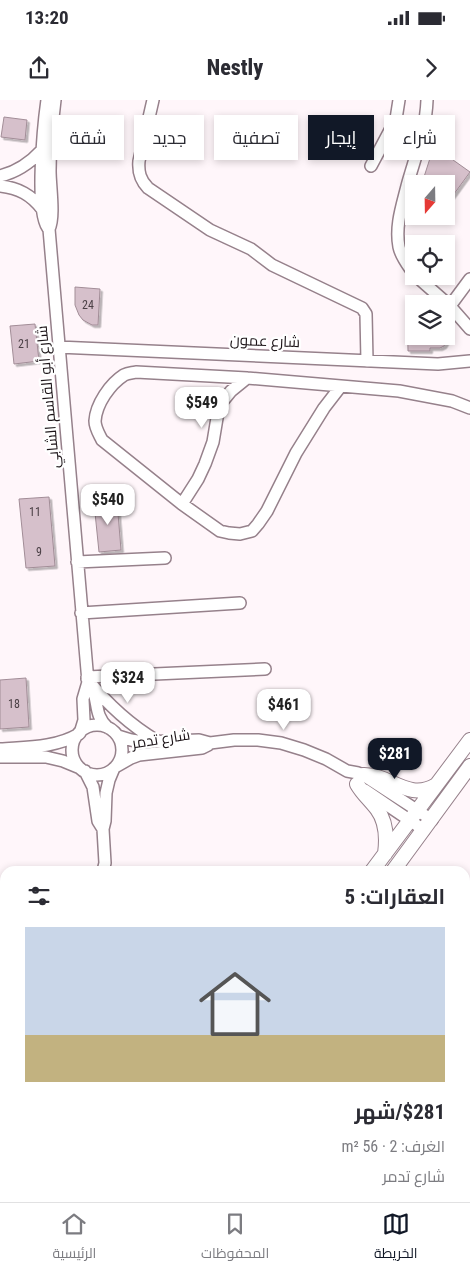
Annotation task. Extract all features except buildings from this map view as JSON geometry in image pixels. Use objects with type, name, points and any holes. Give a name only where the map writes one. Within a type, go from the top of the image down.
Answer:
[{"type":"main road","points":[[376,866],[470,740]]},
{"type":"main road","points":[[397,866],[470,766]]},
{"type":"main road","points":[[385,855],[386,839],[381,816],[378,809],[363,793],[360,780],[373,776],[410,790],[422,790],[437,784]]},
{"type":"street","name":"شارع أبو القاسم الشابي","points":[[47,100],[42,150],[42,210],[45,225],[49,229]]},
{"type":"street","name":"شارع أبو القاسم الشابي","points":[[56,100],[50,150],[52,218],[49,229],[87,680],[84,699],[84,720],[79,733]]},
{"type":"street","points":[[153,100],[138,168],[143,182],[148,188],[210,230],[251,250],[272,265],[362,308],[366,314],[367,361]]},
{"type":"street","points":[[371,166],[396,119],[399,100]]},
{"type":"street","points":[[405,261],[399,248],[400,212],[425,125],[426,100]]},
{"type":"street","points":[[0,176],[9,174],[27,164],[42,150]]},
{"type":"street","points":[[0,186],[20,190],[29,195],[42,210]]},
{"type":"street","points":[[455,299],[470,279]]},
{"type":"street","points":[[426,285],[438,295]]},
{"type":"street","points":[[455,312],[470,329]]},
{"type":"street","name":"شارع عمون","points":[[58,347],[438,364],[470,361]]},
{"type":"street","points":[[341,386],[324,408],[296,452],[267,511],[252,531],[240,534],[220,530],[182,504],[102,440],[95,423],[104,395],[125,374],[136,372],[247,378],[341,386],[399,391],[452,401],[470,408]]},
{"type":"street","points":[[182,504],[206,464],[222,402],[231,391],[247,378]]},
{"type":"street","points":[[77,562],[166,558]]},
{"type":"street","points":[[81,613],[240,603]]},
{"type":"street","points":[[87,680],[265,669]]},
{"type":"street","name":"شارع أبو القاسم الشابي","points":[[87,680],[93,690],[99,718],[107,727]]},
{"type":"street","points":[[87,680],[119,714],[157,741]]},
{"type":"street","points":[[0,749],[54,744],[71,738],[86,728],[93,726],[107,727],[113,731],[118,736],[122,749],[121,756],[107,787],[105,821],[102,829]]},
{"type":"street","points":[[79,733],[73,747],[73,755],[93,787],[98,821],[102,829],[104,866]]},
{"type":"street","name":"شارع تدمر","points":[[118,736],[137,741],[200,740],[210,742],[258,740],[281,743],[326,759],[346,771],[358,773],[360,780],[428,825]]},
{"type":"street","name":"شارع تدمر","points":[[115,767],[140,755],[202,748],[210,742]]},
{"type":"street","points":[[0,757],[46,757],[63,761],[93,774],[108,772],[115,767]]}]
